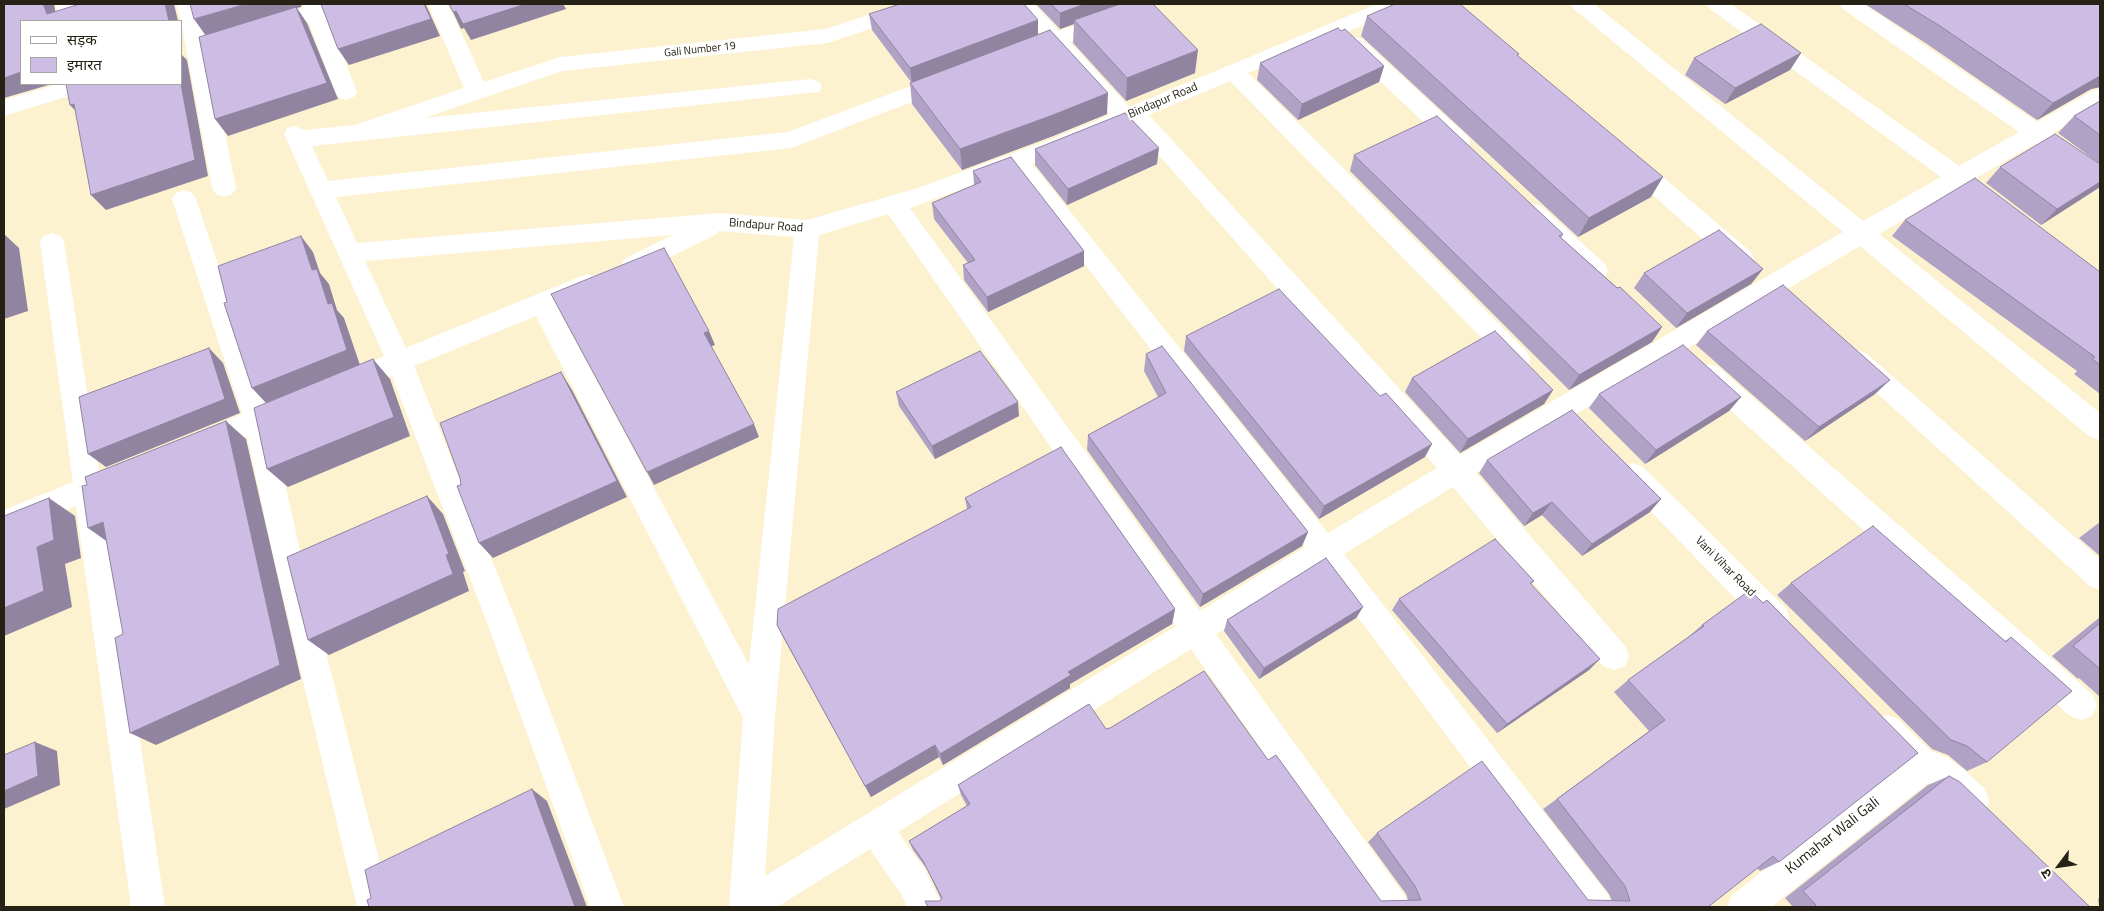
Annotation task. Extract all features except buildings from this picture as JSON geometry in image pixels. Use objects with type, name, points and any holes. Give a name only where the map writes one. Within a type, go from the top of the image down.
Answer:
[{"type":"street","points":[[66,4],[69,20]]},
{"type":"street","points":[[186,4],[198,48],[224,188]]},
{"type":"street","points":[[251,31],[313,8],[339,4]]},
{"type":"street","points":[[438,4],[477,92]]},
{"type":"street","name":"Gali Number 19","points":[[357,134],[560,64],[828,36],[922,4]]},
{"type":"street","points":[[1023,4],[1054,40],[1129,115],[1456,470],[1614,656]]},
{"type":"street","name":"Bindapur Road","points":[[364,376],[641,263],[720,222],[807,229],[894,204],[1062,144],[1396,4]]},
{"type":"street","points":[[1582,4],[2100,429]]},
{"type":"street","points":[[1716,4],[1990,202]]},
{"type":"street","points":[[1850,4],[2100,177]]},
{"type":"street","points":[[313,8],[346,92]]},
{"type":"street","points":[[1009,57],[1124,15]]},
{"type":"street","points":[[1337,28],[1480,162]]},
{"type":"street","points":[[1233,71],[1531,372]]},
{"type":"street","points":[[321,190],[791,140],[964,74]]},
{"type":"street","points":[[4,108],[78,85]]},
{"type":"street","points":[[607,907],[501,620],[399,361],[296,137],[357,134],[811,86]]},
{"type":"street","points":[[746,907],[1456,470],[1559,400],[1781,292],[1862,233],[2100,96]]},
{"type":"street","points":[[1610,145],[1781,292]]},
{"type":"street","points":[[1017,161],[1325,551],[1596,907]]},
{"type":"street","points":[[1516,196],[1617,290]]},
{"type":"street","points":[[184,199],[257,420],[287,555],[374,907]]},
{"type":"street","points":[[894,204],[1392,907]]},
{"type":"street","points":[[350,253],[720,222]]},
{"type":"street","points":[[746,907],[759,716],[807,229]]},
{"type":"street","points":[[52,242],[148,907]]},
{"type":"street","points":[[542,303],[759,716]]},
{"type":"street","points":[[1652,324],[2081,705]]},
{"type":"street","points":[[1840,345],[2100,577]]},
{"type":"street","points":[[177,452],[310,398]]},
{"type":"street","points":[[1559,400],[1586,428]]},
{"type":"street","name":"Vani Vihar Road","points":[[1614,457],[1797,640]]},
{"type":"street","points":[[4,523],[142,467]]},
{"type":"street","points":[[1867,710],[1923,766],[1936,768],[1951,779],[1992,820]]},
{"type":"street","name":"Kumahar Wali Gali","points":[[1753,905],[1923,766]]},
{"type":"street","points":[[876,828],[913,882],[926,907]]}]
